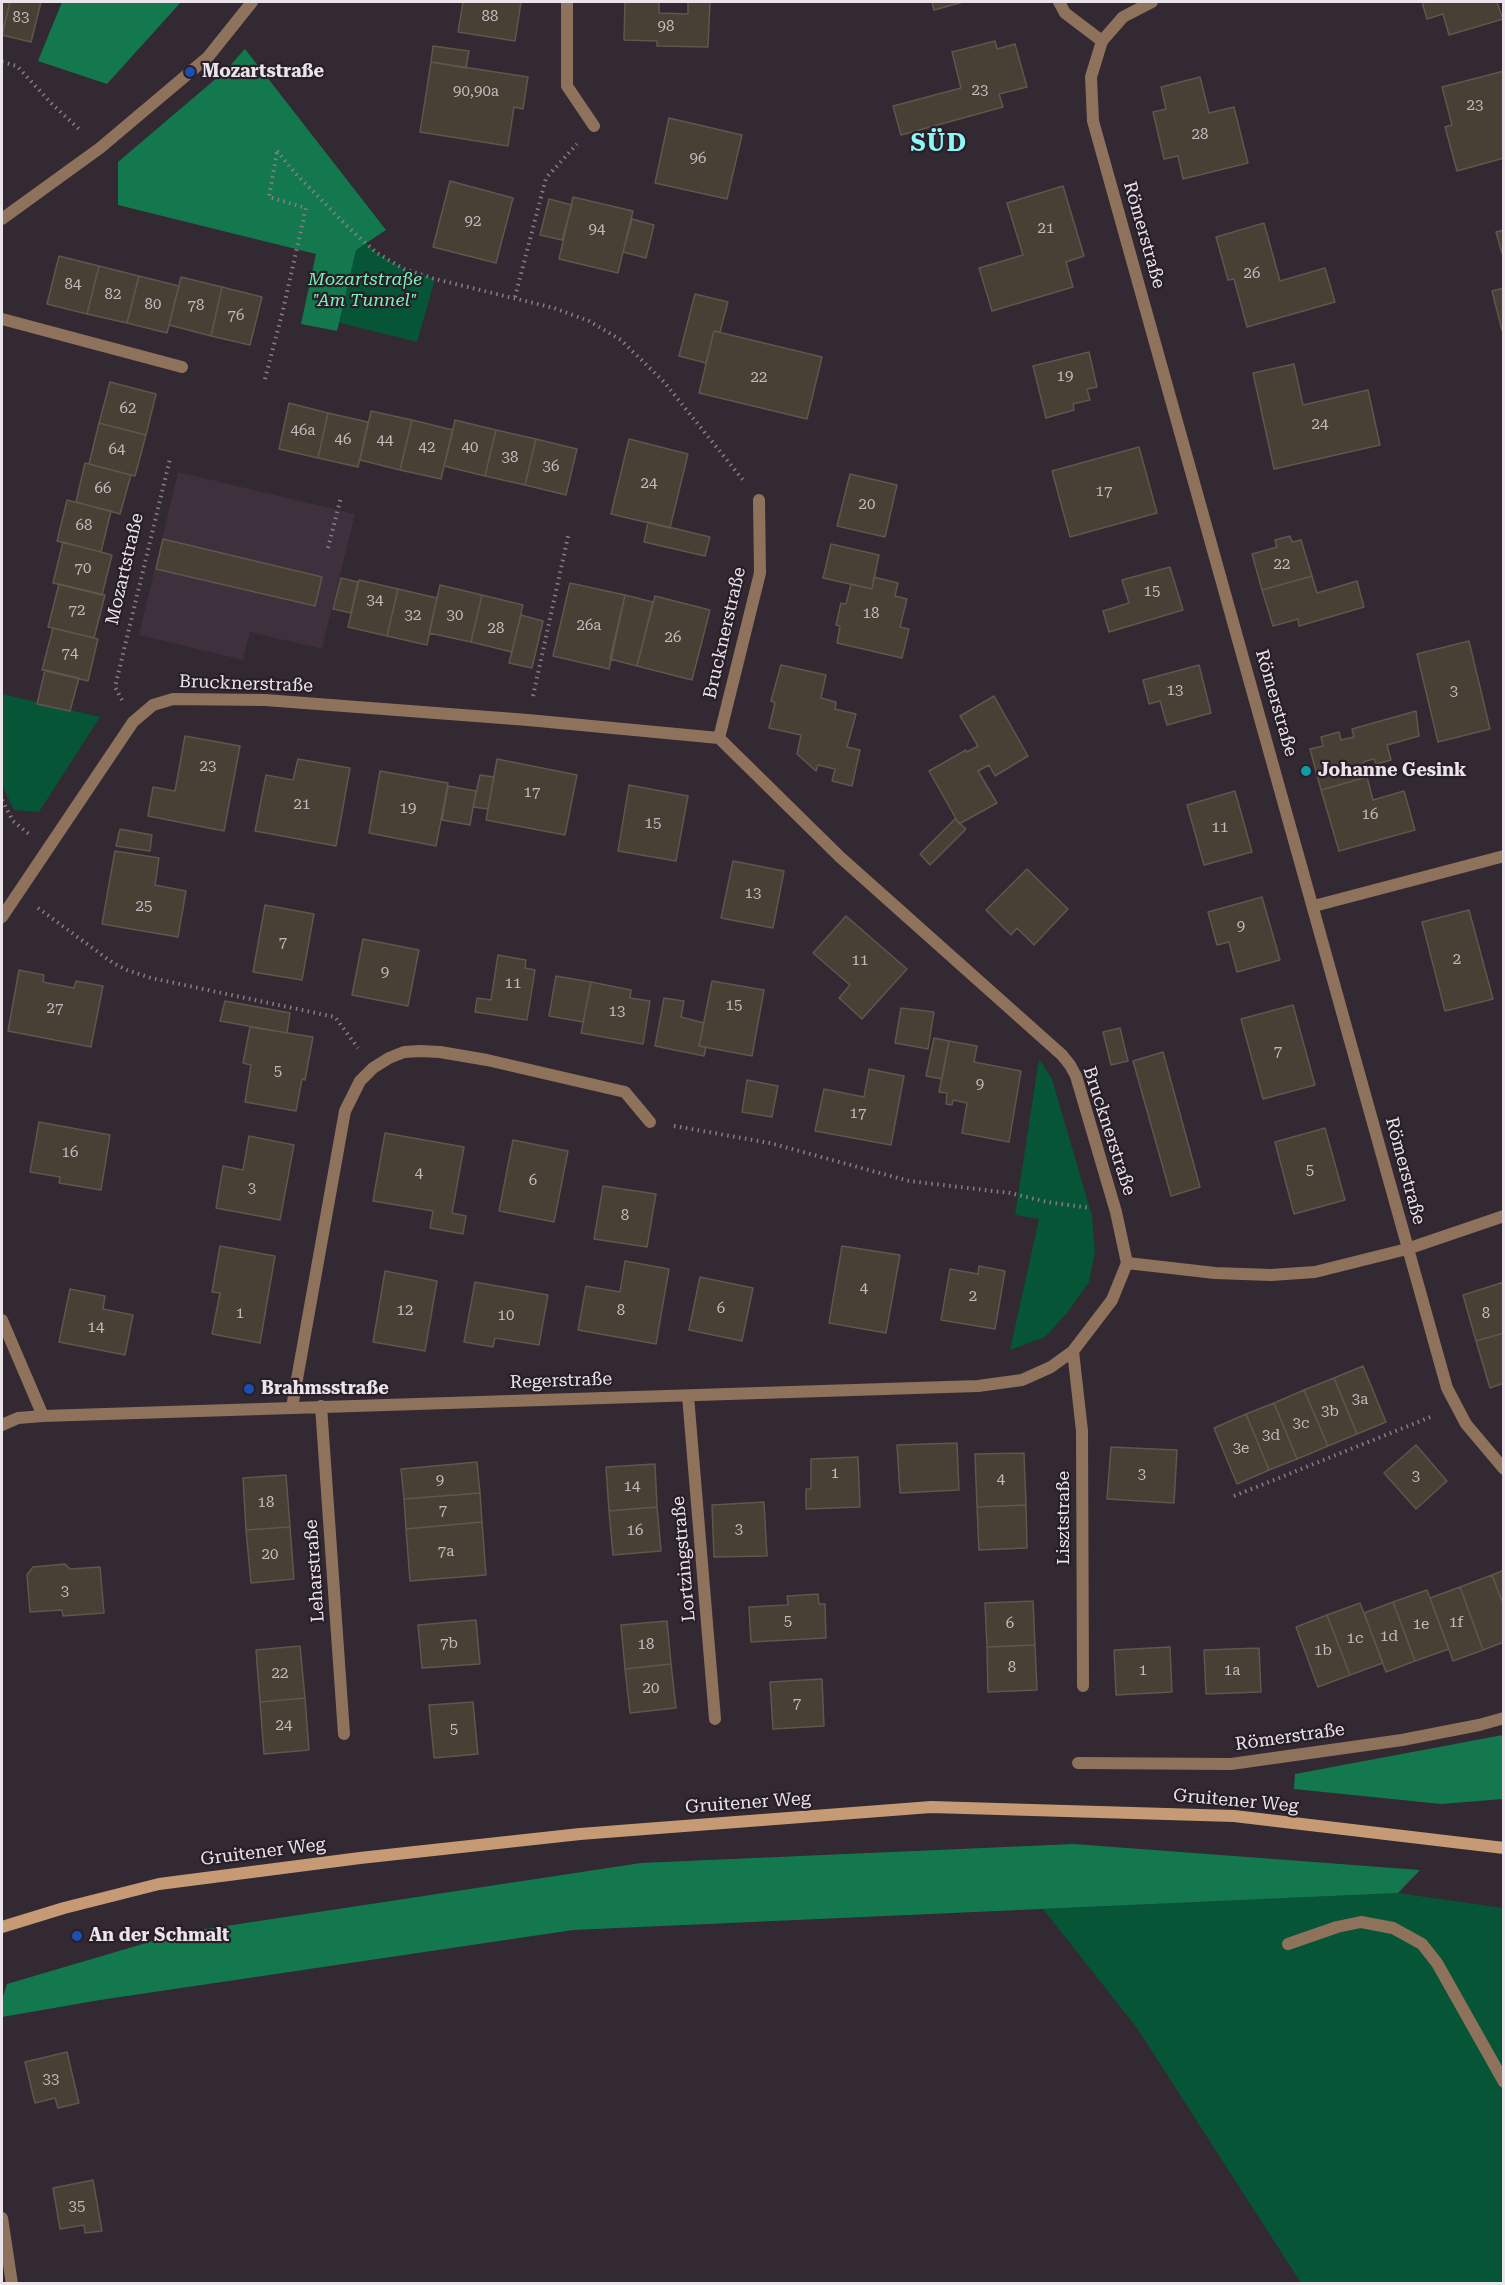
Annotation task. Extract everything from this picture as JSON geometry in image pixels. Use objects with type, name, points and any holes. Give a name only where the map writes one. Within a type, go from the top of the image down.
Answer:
[{"type":"street","points":[[2,219],[100,148],[208,57],[252,2]]},
{"type":"street","points":[[567,2],[567,86],[594,126]]},
{"type":"street","points":[[1059,2],[1065,13],[1102,41]]},
{"type":"street","name":"Römerstraße","points":[[1152,2],[1123,17],[1102,41],[1091,77],[1094,121],[1447,1388],[1466,1424],[1503,1469]]},
{"type":"street","points":[[2,319],[182,367]]},
{"type":"street","name":"Brucknerstraße","points":[[719,738],[760,573],[759,500]]},
{"type":"street","name":"Brucknerstraße","points":[[2,917],[133,722],[153,705],[173,699],[266,700],[528,720],[719,738],[840,857],[1062,1055],[1070,1065],[1076,1076],[1116,1212],[1127,1263]]},
{"type":"street","points":[[1314,906],[1503,856]]},
{"type":"street","points":[[292,1407],[345,1111],[360,1081],[373,1068],[389,1058],[420,1051],[487,1060],[625,1092],[650,1122]]},
{"type":"street","points":[[1127,1263],[1215,1273],[1271,1275],[1315,1272],[1407,1249],[1503,1216]]},
{"type":"street","name":"Regerstraße","points":[[2,1425],[18,1418],[43,1416],[978,1386],[1022,1380],[1051,1367],[1073,1351],[1112,1300],[1127,1263]]},
{"type":"street","points":[[2,1320],[43,1416]]},
{"type":"street","name":"Lisztstraße","points":[[1073,1351],[1082,1431],[1083,1686]]},
{"type":"street","name":"Lortzingstraße","points":[[688,1396],[715,1719]]},
{"type":"street","name":"Leharstraße","points":[[321,1406],[344,1734]]},
{"type":"street","name":"Römerstraße","points":[[1078,1763],[1231,1764],[1402,1740],[1503,1718]]},
{"type":"street","name":"Gruitener Weg","points":[[2,1927],[64,1908],[159,1884],[360,1858],[580,1834],[931,1807],[1234,1816],[1503,1848]]},
{"type":"street","points":[[1288,1944],[1337,1927],[1361,1922],[1393,1928],[1422,1944],[1437,1963],[1503,2082]]},
{"type":"street","points":[[2,2218],[12,2283]]},
{"type":"path","points":[[2,62],[17,66],[51,103],[100,148]]},
{"type":"path","points":[[514,298],[546,178],[594,126]]},
{"type":"path","points":[[265,379],[306,208],[269,197],[277,151],[326,205],[377,253],[404,269],[514,298],[590,321],[606,330],[634,351],[664,382],[759,500]]},
{"type":"path","name":"Mozartstraße","points":[[116,687],[170,459]]},
{"type":"path","points":[[328,548],[341,497]]},
{"type":"path","points":[[528,720],[569,532]]},
{"type":"path","points":[[2,800],[13,821],[47,848]]},
{"type":"path","points":[[17,894],[113,963],[127,970],[151,978],[335,1017],[373,1068]]},
{"type":"path","points":[[650,1122],[770,1143],[909,1181],[1010,1193],[1074,1206]]},
{"type":"path","points":[[1234,1496],[1456,1407]]},
{"type":"shaded area","points":[[178,472],[355,514],[322,649],[250,632],[243,660],[139,635]]},
{"type":"green space","points":[[62,2],[181,2],[107,84],[38,61]]},
{"type":"green space","points":[[245,49],[386,230],[356,250],[337,331],[301,324],[316,254],[118,205],[118,162],[225,71]]},
{"type":"green space","name":"Mozartstraße \"Am Tunnel\"","points":[[349,228],[377,253],[404,269],[435,279],[417,342],[320,318]]},
{"type":"green space","points":[[2,694],[100,717],[39,812],[14,810],[2,785]]},
{"type":"green space","points":[[1039,1059],[1052,1079],[1092,1216],[1095,1252],[1089,1282],[1068,1312],[1045,1337],[1010,1350],[1039,1219],[1015,1215]]},
{"type":"green space","points":[[1503,1735],[1503,1799],[1441,1804],[1294,1789],[1295,1774]]},
{"type":"green space","points":[[1074,1844],[1420,1870],[1398,1893],[573,1930],[100,2000],[2,2017],[2,2000],[7,1984],[180,1933],[641,1863]]},
{"type":"green space","points":[[1398,1893],[1503,1908],[1503,2283],[1301,2283],[1137,2028],[1043,1909]]},
{"type":"building","points":[[2,2],[10,2],[2,35]]},
{"type":"building","points":[[10,2],[41,2],[31,42],[2,35]]},
{"type":"building","points":[[463,2],[521,2],[515,41],[458,32]]},
{"type":"building","points":[[625,2],[659,2],[659,13],[688,14],[688,2],[710,2],[708,47],[657,46],[657,41],[624,40]]},
{"type":"building","points":[[932,2],[963,2],[934,10]]},
{"type":"building","points":[[1422,2],[1497,2],[1503,19],[1449,35],[1443,14],[1427,19]]},
{"type":"building","points":[[995,41],[997,49],[1015,44],[1027,87],[999,94],[1003,107],[901,135],[893,106],[961,88],[952,52]]},
{"type":"building","points":[[433,46],[469,51],[466,68],[431,62]]},
{"type":"building","points":[[431,62],[528,77],[523,109],[514,107],[508,146],[420,132]]},
{"type":"building","points":[[1504,71],[1504,158],[1457,171],[1445,127],[1452,125],[1442,87]]},
{"type":"building","points":[[1200,77],[1209,113],[1234,107],[1248,163],[1183,179],[1178,156],[1164,159],[1153,112],[1166,109],[1161,87]]},
{"type":"building","points":[[669,118],[742,135],[727,199],[655,183]]},
{"type":"building","points":[[450,181],[513,198],[496,263],[433,247]]},
{"type":"building","points":[[1063,186],[1084,256],[1066,262],[1073,287],[992,311],[979,268],[1023,255],[1007,203]]},
{"type":"building","points":[[573,197],[633,211],[618,273],[559,259]]},
{"type":"building","points":[[549,199],[572,205],[562,240],[540,235]]},
{"type":"building","points":[[632,219],[654,225],[646,258],[623,252]]},
{"type":"building","points":[[1264,223],[1280,281],[1325,268],[1335,302],[1247,327],[1234,279],[1228,280],[1216,237]]},
{"type":"building","points":[[1504,230],[1504,260],[1496,232]]},
{"type":"building","points":[[59,256],[99,266],[87,314],[47,304]]},
{"type":"building","points":[[99,266],[139,276],[127,323],[87,314]]},
{"type":"building","points":[[139,276],[179,286],[167,333],[127,323]]},
{"type":"building","points":[[181,277],[222,287],[211,336],[169,325]]},
{"type":"building","points":[[222,287],[262,297],[250,345],[211,336]]},
{"type":"building","points":[[1504,288],[1504,330],[1502,330],[1492,291]]},
{"type":"building","points":[[695,294],[728,302],[720,332],[714,331],[706,363],[679,356]]},
{"type":"building","points":[[714,331],[822,357],[807,419],[699,393]]},
{"type":"building","points":[[1089,352],[1097,387],[1087,389],[1090,400],[1073,404],[1074,410],[1046,418],[1033,366]]},
{"type":"building","points":[[1294,364],[1303,405],[1368,390],[1380,445],[1274,469],[1253,373]]},
{"type":"building","points":[[110,382],[156,394],[146,435],[99,423]]},
{"type":"building","points":[[289,403],[328,413],[318,458],[279,449]]},
{"type":"building","points":[[371,411],[412,420],[400,470],[360,460]]},
{"type":"building","points":[[328,413],[368,422],[358,467],[318,458]]},
{"type":"building","points":[[412,420],[453,430],[441,479],[400,470]]},
{"type":"building","points":[[455,420],[496,430],[485,476],[444,466]]},
{"type":"building","points":[[99,423],[146,435],[135,476],[89,464]]},
{"type":"building","points":[[496,430],[536,439],[525,485],[485,476]]},
{"type":"building","points":[[536,439],[577,449],[566,495],[525,485]]},
{"type":"building","points":[[629,439],[688,454],[670,528],[611,514]]},
{"type":"building","points":[[1139,447],[1157,513],[1070,537],[1052,471]]},
{"type":"building","points":[[85,463],[131,475],[120,514],[76,502]]},
{"type":"building","points":[[850,474],[897,485],[885,537],[837,526]]},
{"type":"building","points":[[67,500],[111,511],[101,552],[57,541]]},
{"type":"building","points":[[648,522],[710,537],[705,556],[644,542]]},
{"type":"building","points":[[1290,536],[1292,542],[1301,540],[1312,576],[1262,590],[1252,554],[1277,547],[1275,540]]},
{"type":"building","points":[[163,539],[322,577],[315,606],[156,569]]},
{"type":"building","points":[[63,542],[112,555],[102,595],[53,583]]},
{"type":"building","points":[[831,544],[879,555],[872,589],[823,578]]},
{"type":"building","points":[[1170,567],[1183,610],[1109,632],[1103,611],[1129,603],[1122,580]]},
{"type":"building","points":[[1312,576],[1317,593],[1357,581],[1364,607],[1299,626],[1298,619],[1273,626],[1262,590]]},
{"type":"building","points":[[874,577],[898,583],[895,596],[907,599],[900,627],[909,629],[902,658],[837,643],[840,626],[836,625],[841,603],[846,604],[851,584],[872,589]]},
{"type":"building","points":[[341,578],[358,582],[351,613],[333,609]]},
{"type":"building","points":[[359,580],[398,589],[387,636],[348,627]]},
{"type":"building","points":[[570,583],[625,595],[609,669],[553,656]]},
{"type":"building","points":[[59,584],[105,595],[94,638],[48,627]]},
{"type":"building","points":[[440,585],[482,595],[471,642],[429,633]]},
{"type":"building","points":[[398,589],[437,598],[427,645],[387,636]]},
{"type":"building","points":[[482,595],[523,605],[512,652],[471,642]]},
{"type":"building","points":[[625,595],[653,602],[637,666],[610,659]]},
{"type":"building","points":[[655,596],[710,610],[692,680],[637,666]]},
{"type":"building","points":[[521,615],[543,621],[532,668],[509,663]]},
{"type":"building","points":[[53,628],[98,639],[88,681],[42,670]]},
{"type":"building","points":[[1469,641],[1490,729],[1438,742],[1417,654]]},
{"type":"building","points":[[781,665],[826,675],[821,698],[836,702],[835,709],[856,714],[847,747],[860,750],[852,786],[832,781],[835,769],[818,765],[816,771],[797,754],[801,735],[769,728],[775,703],[771,701]]},
{"type":"building","points":[[1199,665],[1211,713],[1167,725],[1160,701],[1149,704],[1143,680]]},
{"type":"building","points":[[45,670],[79,678],[70,711],[37,704]]},
{"type":"building","points":[[994,696],[1028,756],[995,776],[989,765],[978,771],[997,803],[959,824],[929,771],[966,750],[967,752],[978,746],[960,716]]},
{"type":"building","points":[[1416,711],[1419,736],[1387,745],[1391,760],[1376,764],[1374,759],[1363,762],[1367,777],[1321,790],[1310,749],[1323,746],[1321,737],[1339,732],[1341,740],[1354,737],[1352,729]]},
{"type":"building","points":[[185,736],[240,746],[224,831],[148,816],[153,787],[175,791]]},
{"type":"building","points":[[298,759],[350,768],[336,846],[255,831],[266,775],[293,780]]},
{"type":"building","points":[[497,759],[577,775],[565,835],[486,820]]},
{"type":"building","points":[[380,771],[448,783],[436,846],[369,833]]},
{"type":"building","points":[[480,775],[494,777],[488,809],[473,807]]},
{"type":"building","points":[[1367,777],[1373,800],[1404,791],[1415,830],[1339,851],[1321,790]]},
{"type":"building","points":[[629,785],[688,796],[676,861],[618,851]]},
{"type":"building","points":[[448,786],[476,791],[470,825],[442,820]]},
{"type":"building","points":[[1235,791],[1252,852],[1204,865],[1187,805]]},
{"type":"building","points":[[955,819],[966,829],[930,865],[920,854]]},
{"type":"building","points":[[120,829],[152,835],[150,851],[116,846]]},
{"type":"building","points":[[115,851],[159,858],[155,885],[186,891],[178,937],[102,924]]},
{"type":"building","points":[[733,861],[784,871],[773,928],[721,918]]},
{"type":"building","points":[[1027,869],[1068,909],[1034,945],[1017,928],[1011,935],[986,910]]},
{"type":"building","points":[[1262,897],[1280,960],[1237,972],[1229,942],[1217,945],[1208,912]]},
{"type":"building","points":[[265,905],[314,914],[302,980],[253,972]]},
{"type":"building","points":[[1469,910],[1493,999],[1445,1011],[1422,922]]},
{"type":"building","points":[[846,916],[907,969],[862,1019],[839,998],[850,985],[813,953]]},
{"type":"building","points":[[363,939],[419,950],[408,1006],[352,995]]},
{"type":"building","points":[[498,955],[526,960],[525,968],[535,970],[527,1020],[475,1012],[477,998],[491,1000]]},
{"type":"building","points":[[19,970],[44,975],[43,982],[74,988],[76,981],[103,986],[91,1047],[8,1031]]},
{"type":"building","points":[[556,976],[591,982],[583,1022],[549,1016]]},
{"type":"building","points":[[712,981],[764,990],[752,1056],[699,1046]]},
{"type":"building","points":[[591,982],[631,990],[630,998],[650,1001],[643,1044],[581,1033]]},
{"type":"building","points":[[664,998],[684,1001],[681,1017],[704,1023],[699,1046],[706,1047],[704,1056],[655,1046]]},
{"type":"building","points":[[225,1001],[290,1013],[287,1033],[220,1021]]},
{"type":"building","points":[[1293,1005],[1315,1085],[1263,1099],[1241,1019]]},
{"type":"building","points":[[901,1008],[934,1012],[928,1049],[895,1043]]},
{"type":"building","points":[[250,1027],[313,1037],[305,1080],[302,1079],[296,1111],[245,1102],[251,1065],[243,1063]]},
{"type":"building","points":[[1120,1028],[1128,1061],[1111,1065],[1103,1032]]},
{"type":"building","points":[[934,1038],[949,1041],[942,1079],[926,1076]]},
{"type":"building","points":[[949,1041],[977,1046],[974,1062],[1021,1071],[1009,1142],[962,1133],[967,1103],[953,1100],[952,1105],[946,1104],[947,1093],[939,1092]]},
{"type":"building","points":[[1163,1052],[1200,1187],[1171,1196],[1133,1061]]},
{"type":"building","points":[[869,1069],[904,1076],[891,1145],[815,1131],[824,1089],[864,1097]]},
{"type":"building","points":[[747,1080],[778,1086],[772,1117],[742,1112]]},
{"type":"building","points":[[39,1122],[110,1135],[101,1190],[59,1183],[60,1177],[30,1172]]},
{"type":"building","points":[[1325,1128],[1345,1200],[1294,1214],[1275,1142]]},
{"type":"building","points":[[385,1133],[464,1147],[452,1213],[466,1216],[463,1234],[430,1228],[433,1211],[373,1201]]},
{"type":"building","points":[[249,1136],[294,1145],[280,1220],[216,1208],[223,1166],[243,1170]]},
{"type":"building","points":[[513,1140],[568,1151],[554,1222],[499,1211]]},
{"type":"building","points":[[603,1186],[656,1194],[647,1247],[594,1239]]},
{"type":"building","points":[[220,1246],[275,1256],[260,1343],[212,1334],[220,1293],[212,1292]]},
{"type":"building","points":[[842,1246],[900,1255],[886,1333],[829,1323]]},
{"type":"building","points":[[625,1261],[669,1269],[656,1344],[578,1330],[586,1286],[620,1292]]},
{"type":"building","points":[[979,1266],[1005,1271],[995,1329],[941,1320],[950,1269],[978,1274]]},
{"type":"building","points":[[385,1271],[437,1281],[425,1351],[373,1342]]},
{"type":"building","points":[[700,1277],[753,1288],[742,1341],[689,1330]]},
{"type":"building","points":[[475,1282],[548,1295],[539,1345],[495,1338],[493,1347],[464,1342]]},
{"type":"building","points":[[1504,1282],[1504,1333],[1476,1341],[1463,1295]]},
{"type":"building","points":[[70,1289],[105,1296],[103,1309],[133,1315],[125,1355],[59,1342]]},
{"type":"building","points":[[1504,1333],[1504,1383],[1490,1388],[1476,1341]]},
{"type":"building","points":[[1363,1366],[1386,1422],[1357,1434],[1334,1378]]},
{"type":"building","points":[[1334,1378],[1357,1434],[1328,1446],[1304,1390]]},
{"type":"building","points":[[1304,1390],[1328,1446],[1297,1459],[1274,1403]]},
{"type":"building","points":[[1274,1403],[1297,1459],[1269,1470],[1246,1414]]},
{"type":"building","points":[[1246,1414],[1269,1470],[1237,1484],[1214,1428]]},
{"type":"building","points":[[957,1443],[959,1490],[900,1493],[897,1445]]},
{"type":"building","points":[[1416,1445],[1447,1481],[1416,1509],[1384,1473]]},
{"type":"building","points":[[1111,1447],[1177,1450],[1174,1503],[1107,1499]]},
{"type":"building","points":[[1024,1453],[1026,1505],[977,1507],[975,1454]]},
{"type":"building","points":[[858,1457],[860,1507],[806,1509],[806,1489],[811,1489],[811,1459]]},
{"type":"building","points":[[477,1462],[480,1493],[404,1499],[401,1469]]},
{"type":"building","points":[[655,1464],[657,1507],[609,1511],[606,1467]]},
{"type":"building","points":[[286,1475],[290,1527],[246,1530],[243,1478]]},
{"type":"building","points":[[480,1493],[482,1522],[406,1529],[404,1499]]},
{"type":"building","points":[[764,1502],[767,1556],[714,1557],[712,1505]]},
{"type":"building","points":[[1026,1505],[1027,1548],[979,1550],[977,1507]]},
{"type":"building","points":[[657,1507],[661,1551],[613,1555],[609,1511]]},
{"type":"building","points":[[482,1522],[486,1575],[410,1581],[406,1529]]},
{"type":"building","points":[[290,1527],[294,1579],[251,1583],[246,1530]]},
{"type":"building","points":[[65,1564],[70,1569],[100,1567],[104,1613],[63,1616],[62,1610],[30,1612],[27,1575],[33,1567]]},
{"type":"building","points":[[1504,1570],[1504,1606],[1492,1575]]},
{"type":"building","points":[[1492,1575],[1504,1606],[1504,1642],[1483,1650],[1460,1587]]},
{"type":"building","points":[[1460,1587],[1483,1650],[1453,1661],[1430,1598]]},
{"type":"building","points":[[1427,1590],[1449,1649],[1415,1661],[1393,1602]]},
{"type":"building","points":[[818,1594],[819,1604],[825,1604],[826,1638],[751,1642],[749,1607],[788,1605],[787,1596]]},
{"type":"building","points":[[1033,1601],[1035,1645],[987,1647],[985,1603]]},
{"type":"building","points":[[1393,1602],[1415,1661],[1386,1672],[1364,1613]]},
{"type":"building","points":[[1360,1603],[1383,1663],[1350,1675],[1327,1615]]},
{"type":"building","points":[[1327,1615],[1350,1675],[1318,1687],[1296,1627]]},
{"type":"building","points":[[476,1620],[480,1664],[422,1668],[418,1625]]},
{"type":"building","points":[[667,1621],[671,1664],[625,1669],[621,1625]]},
{"type":"building","points":[[1035,1645],[1037,1690],[988,1692],[987,1647]]},
{"type":"building","points":[[300,1646],[305,1698],[260,1702],[256,1650]]},
{"type":"building","points":[[1170,1647],[1172,1692],[1116,1695],[1114,1650]]},
{"type":"building","points":[[1259,1648],[1261,1692],[1206,1694],[1204,1650]]},
{"type":"building","points":[[671,1664],[676,1708],[630,1713],[625,1669]]},
{"type":"building","points":[[822,1679],[824,1726],[773,1729],[770,1682]]},
{"type":"building","points":[[305,1698],[309,1750],[264,1754],[260,1702]]},
{"type":"building","points":[[473,1702],[478,1754],[434,1758],[429,1705]]},
{"type":"building","points":[[67,2052],[79,2103],[58,2108],[55,2098],[35,2103],[25,2062]]},
{"type":"building","points":[[93,2180],[102,2231],[85,2233],[84,2225],[60,2229],[53,2188]]},
{"type":"place","name":"Mozartstraße","points":[[190,72]]},
{"type":"place","name":"Johanne Gesink","points":[[1306,771]]},
{"type":"place","name":"Brahmsstraße","points":[[249,1389]]},
{"type":"place","name":"An der Schmalt","points":[[77,1936]]},
{"type":"district","name":"SÜD","points":[[939,144]]}]
